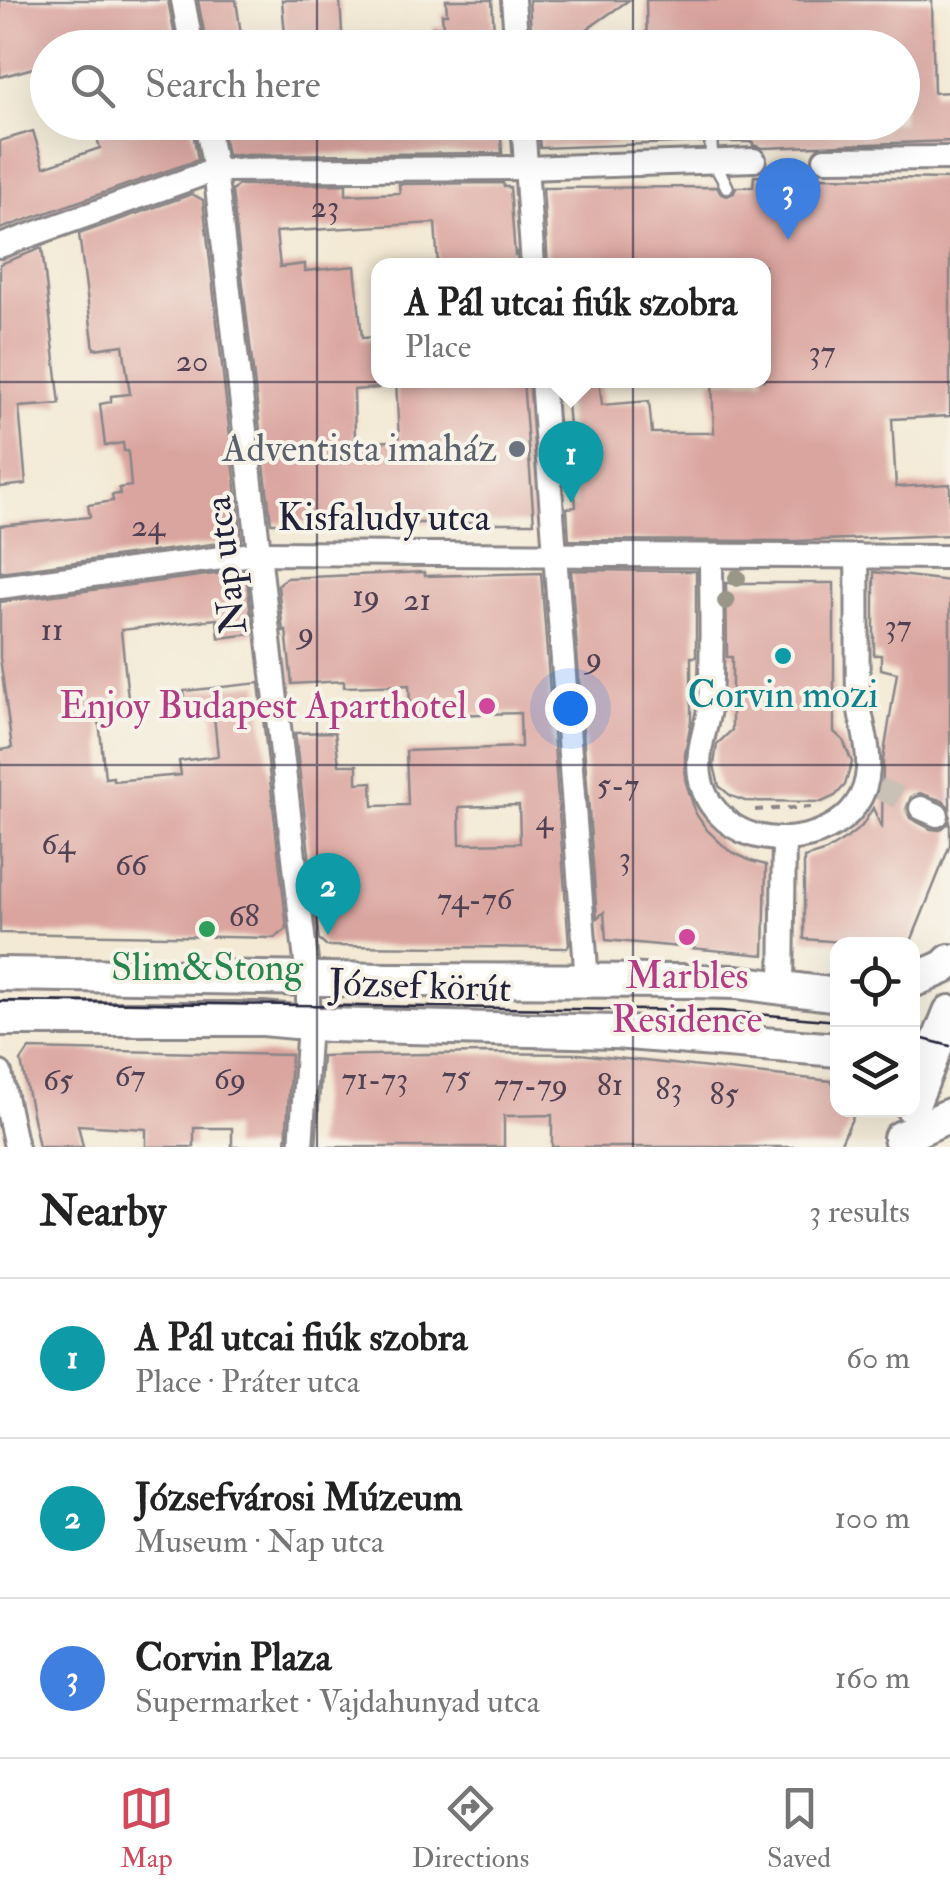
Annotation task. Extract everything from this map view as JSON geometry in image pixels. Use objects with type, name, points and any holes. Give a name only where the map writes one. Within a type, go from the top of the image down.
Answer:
[{"type":"main road","points":[[920,977],[950,961]]},
{"type":"main road","name":"József körút","points":[[0,974],[308,1000],[828,1052]]},
{"type":"main road","name":"József körút","points":[[0,1019],[263,1019],[308,1000],[587,982],[690,981],[830,994]]},
{"type":"main road","points":[[889,1119],[931,1061],[950,1009],[920,1003]]},
{"type":"main road","points":[[889,1119],[950,1115]]},
{"type":"street","points":[[183,0],[189,30]]},
{"type":"street","points":[[513,0],[516,30]]},
{"type":"street","name":"Nap utca","points":[[209,140],[260,553],[308,1000],[301,1147]]},
{"type":"street","points":[[524,140],[532,258]]},
{"type":"street","points":[[0,246],[215,170],[526,168],[711,152],[754,160]]},
{"type":"street","points":[[824,160],[950,158]]},
{"type":"street","points":[[543,388],[587,982]]},
{"type":"street","name":"Kisfaludy utca","points":[[0,587],[260,553],[950,557]]},
{"type":"street","points":[[711,556],[710,699],[699,752],[700,777],[717,813],[734,828],[784,839],[822,832],[852,810],[872,785],[858,700],[858,556]]},
{"type":"street","points":[[782,988],[784,839]]},
{"type":"street","points":[[0,1072],[16,1147]]},
{"type":"lane","points":[[711,152],[727,188]]},
{"type":"path","points":[[783,802],[784,809]]},
{"type":"building","points":[[0,0],[168,0],[174,30],[30,30],[30,69],[0,77]]},
{"type":"building","points":[[198,0],[236,0],[240,30],[204,30]]},
{"type":"building","points":[[282,0],[340,0],[342,30],[284,30]]},
{"type":"building","points":[[446,0],[492,0],[494,30],[433,30],[443,27],[442,14],[447,14]]},
{"type":"building","points":[[529,0],[629,0],[586,30],[531,30]]},
{"type":"building","points":[[646,0],[932,0],[934,93],[950,92],[950,141],[763,148],[753,142],[719,140],[920,140],[920,30],[647,30]]},
{"type":"building","points":[[30,132],[44,167],[100,148],[98,140],[194,140],[198,160],[0,229],[0,141]]},
{"type":"building","points":[[224,140],[501,140],[502,153],[227,155]]},
{"type":"building","points":[[539,140],[703,140],[702,142],[540,148]]},
{"type":"building","points":[[754,176],[950,179],[950,416],[892,419],[896,487],[950,484],[950,535],[796,541],[569,540],[567,508],[576,507],[566,388],[600,388],[602,405],[649,401],[652,433],[714,433],[712,388],[771,388],[771,258],[547,258],[543,188],[717,187],[727,196],[736,187],[753,187]]},
{"type":"building","points":[[503,183],[510,187],[517,258],[437,258],[435,223],[276,232],[280,267],[305,264],[305,271],[355,266],[362,338],[371,337],[371,388],[378,388],[354,390],[355,442],[399,441],[396,388],[524,388],[534,523],[271,523],[232,191],[238,185],[346,184],[346,195],[400,193],[399,184]]},
{"type":"building","points":[[192,194],[203,200],[242,540],[0,572],[0,526],[90,517],[88,505],[113,501],[112,495],[120,494],[119,488],[131,486],[128,451],[124,451],[123,443],[105,446],[100,404],[111,402],[111,396],[130,394],[123,345],[94,349],[79,234]]},
{"type":"building","points":[[42,248],[60,404],[19,407],[26,484],[0,487],[0,264]]},
{"type":"building","points":[[246,570],[253,634],[219,638],[217,619],[121,630],[128,698],[97,701],[105,778],[113,777],[113,781],[181,775],[179,761],[218,756],[213,706],[186,709],[184,691],[259,683],[287,929],[275,938],[0,933],[0,750],[12,748],[0,658],[0,602]]},
{"type":"building","points":[[571,570],[696,571],[696,657],[691,657],[691,721],[685,779],[696,814],[707,830],[728,850],[766,865],[764,955],[606,940],[604,912],[597,918]]},
{"type":"building","points":[[424,572],[425,576],[541,573],[567,948],[326,946],[319,940],[295,733],[335,732],[339,765],[357,765],[357,783],[372,782],[373,806],[408,805],[406,751],[521,747],[520,713],[411,716],[409,685],[344,687],[344,681],[292,684],[278,585],[286,578]],"holes":[[[519,805],[520,843],[460,844],[459,807]]]},
{"type":"building","points":[[874,572],[950,581],[950,808],[943,801],[920,793],[911,797],[906,809],[910,818],[931,829],[940,830],[950,822],[950,845],[913,937],[804,939],[804,858],[847,838],[862,826],[873,808],[882,829],[883,760],[897,673],[881,669],[881,655],[874,655]]},
{"type":"building","name":"Corvin mozi","points":[[726,583],[834,583],[834,732],[843,740],[852,762],[845,785],[835,796],[822,802],[745,801],[719,786],[714,765],[717,744],[732,730]]},
{"type":"building","points":[[29,1049],[291,1055],[286,1147],[232,1147],[232,1128],[194,1128],[194,1147],[146,1147],[146,1129],[78,1125],[83,1147],[39,1147],[21,1061]]},
{"type":"building","points":[[579,1054],[830,1081],[830,1117],[853,1117],[839,1147],[552,1147],[552,1115],[504,1116],[504,1147],[316,1147],[322,1056]]},
{"type":"tunnel","points":[[879,788],[921,808]]},
{"type":"tram line","points":[[0,1001],[721,1011],[830,1020]]},
{"type":"tram line","points":[[920,1038],[950,1046]]},
{"type":"place","name":"Corvin Plaza","points":[[788,240]]},
{"type":"place","name":"Adventista imaház","points":[[517,449]]},
{"type":"place","name":"A Pál utcai fiúk szobra","points":[[571,503]]},
{"type":"place","name":"Corvin mozi","points":[[783,656]]},
{"type":"place","name":"Enjoy Budapest Aparthotel","points":[[487,706]]},
{"type":"place","name":"Slim&Stong","points":[[207,929]]},
{"type":"place","name":"Józsefvárosi Múzeum","points":[[328,935]]},
{"type":"place","name":"Marbles Residence","points":[[687,937]]}]
